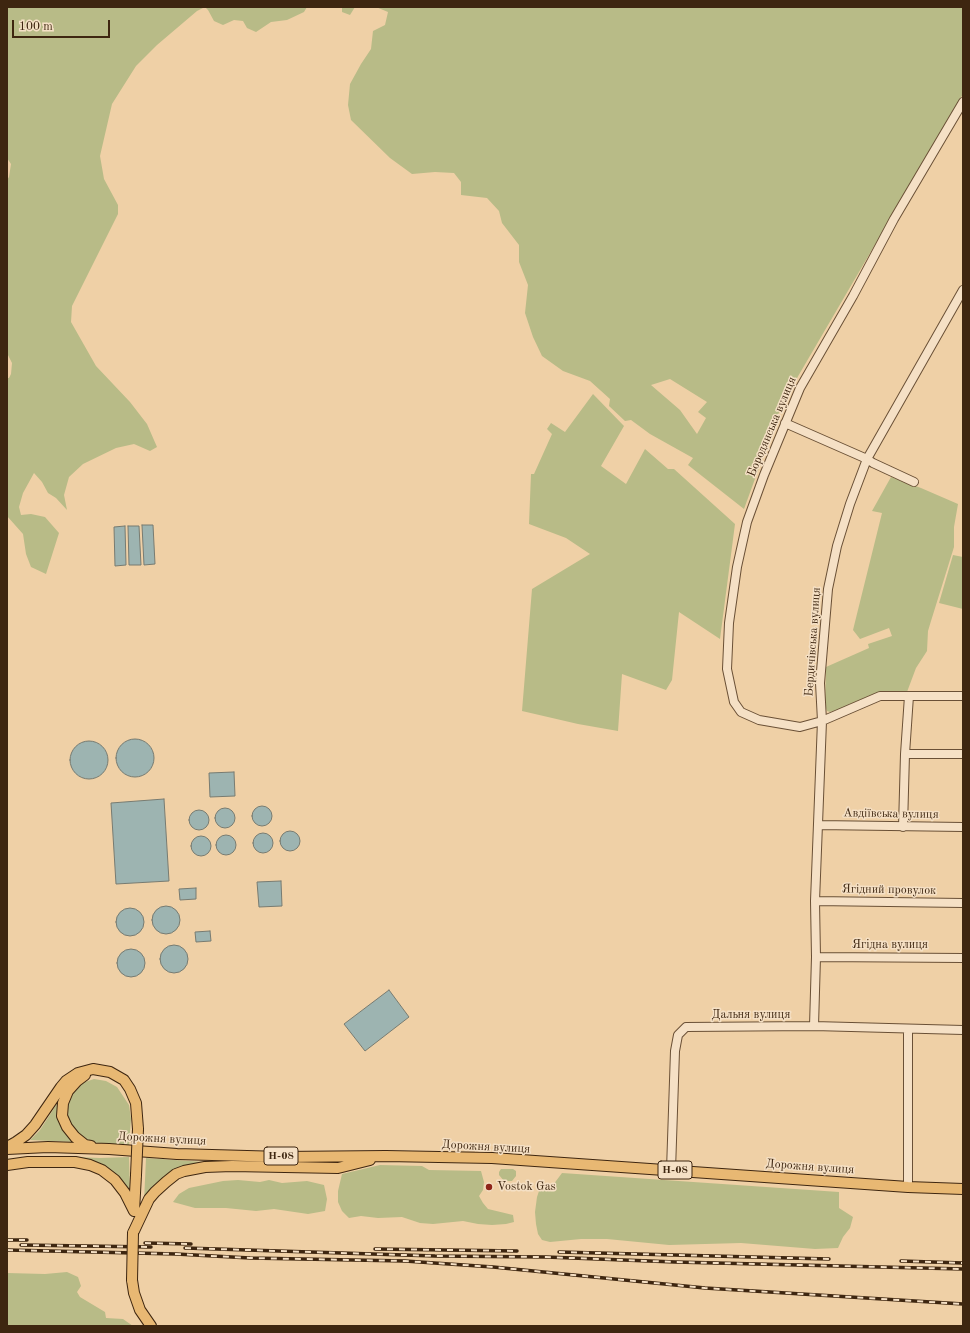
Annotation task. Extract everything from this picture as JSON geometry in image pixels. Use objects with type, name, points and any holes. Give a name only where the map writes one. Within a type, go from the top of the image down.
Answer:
[{"type":"main road","points":[[94,1069],[77,1081],[68,1091],[63,1103],[62,1116],[67,1127],[75,1137],[85,1145],[109,1149]]},
{"type":"main road","points":[[7,1148],[26,1135],[35,1125],[66,1081],[78,1073],[94,1069],[110,1072],[124,1080],[136,1103],[138,1129],[132,1280],[134,1293],[140,1310],[151,1326]]},
{"type":"main road","name":"Дорожня вулиця","points":[[7,1148],[48,1147],[109,1149],[177,1154],[492,1158],[963,1190]]},
{"type":"main road","points":[[133,1233],[149,1199],[166,1182],[176,1174],[184,1171],[200,1167],[232,1166],[338,1168],[386,1156]]},
{"type":"main road","points":[[7,1165],[28,1162],[75,1162],[90,1165],[102,1170],[115,1180],[125,1193],[134,1211]]},
{"type":"street","name":"Бородянська вулиця","points":[[963,102],[894,219],[853,296],[800,388],[785,423],[746,522],[737,567],[729,623],[727,669],[734,702],[741,712],[749,716],[785,725],[800,727],[822,721],[880,696],[963,696]]},
{"type":"street","name":"Бердичівська вулиця","points":[[814,1026],[816,957],[815,901],[822,721],[820,683],[828,589],[837,546],[850,504],[867,459],[963,290]]},
{"type":"street","points":[[785,423],[867,459],[914,482]]},
{"type":"street","points":[[903,827],[905,754],[909,696]]},
{"type":"street","points":[[905,754],[963,754]]},
{"type":"street","name":"Авдіївська вулиця","points":[[818,825],[963,827]]},
{"type":"street","name":"Ягідний провулок","points":[[815,901],[963,903]]},
{"type":"street","name":"Ягідна вулиця","points":[[816,957],[963,958]]},
{"type":"street","name":"Дальня вулиця","points":[[671,1170],[675,1051],[678,1035],[686,1027],[814,1026],[963,1030]]},
{"type":"street","points":[[908,1029],[908,1187]]},
{"type":"green space","points":[[7,7],[205,7],[197,11],[157,45],[136,66],[112,104],[100,156],[104,179],[118,205],[118,214],[72,306],[71,322],[96,366],[130,402],[147,424],[157,447],[150,451],[134,444],[116,448],[83,464],[69,477],[64,495],[67,510],[56,498],[48,493],[42,482],[34,473],[23,493],[19,507],[21,515],[31,514],[45,517],[59,533],[46,574],[31,567],[26,554],[23,534],[7,516],[7,378],[9,378],[11,374],[12,363],[7,353],[7,180],[9,177],[11,164],[7,158]]},
{"type":"green space","points":[[205,7],[307,7],[304,12],[287,20],[271,22],[256,32],[247,28],[243,21],[234,20],[223,25],[214,21]]},
{"type":"green space","points":[[342,7],[355,7],[350,15],[342,12]]},
{"type":"green space","points":[[376,7],[963,7],[963,94],[783,402],[744,509],[688,465],[693,458],[650,434],[631,420],[625,421],[609,406],[610,399],[590,381],[563,371],[542,356],[533,337],[525,313],[528,285],[519,262],[519,245],[502,223],[499,211],[487,198],[461,195],[461,182],[454,173],[435,172],[412,174],[390,158],[351,120],[348,105],[350,84],[371,49],[373,31],[385,25],[388,12]],"holes":[[[670,379],[707,402],[698,412],[706,418],[697,434],[680,410],[651,385]]]},
{"type":"green space","points":[[593,394],[624,426],[601,466],[626,484],[645,449],[668,469],[674,469],[735,524],[720,639],[679,612],[672,680],[666,690],[622,674],[618,731],[578,724],[522,711],[532,589],[590,554],[566,538],[529,524],[531,474],[534,474],[552,434],[547,429],[551,423],[565,432]]},
{"type":"green space","points":[[891,477],[958,504],[954,527],[954,547],[928,631],[927,651],[916,668],[907,692],[830,712],[827,711],[825,705],[826,667],[869,648],[868,644],[892,636],[889,628],[860,639],[853,630],[882,513],[872,511]]},
{"type":"green space","points":[[953,555],[963,557],[963,609],[939,603]]},
{"type":"green space","points":[[94,1079],[106,1081],[117,1087],[129,1105],[131,1119],[129,1145],[84,1142],[76,1134],[65,1113],[67,1101],[73,1090],[82,1083]]},
{"type":"green space","points":[[60,1099],[75,1142],[30,1140],[40,1130]]},
{"type":"green space","points":[[76,1157],[129,1157],[130,1193],[92,1161]]},
{"type":"green space","points":[[146,1158],[204,1162],[232,1162],[194,1165],[144,1202]]},
{"type":"green space","points":[[380,1165],[422,1166],[429,1170],[481,1171],[484,1182],[483,1190],[479,1196],[483,1203],[488,1209],[513,1215],[514,1222],[492,1225],[463,1221],[433,1224],[420,1223],[402,1217],[378,1218],[361,1216],[349,1218],[342,1211],[338,1202],[338,1191],[342,1174]]},
{"type":"green space","points":[[501,1169],[513,1169],[516,1171],[516,1176],[512,1181],[504,1181],[499,1175]]},
{"type":"green space","points":[[562,1173],[839,1192],[839,1208],[853,1217],[850,1228],[843,1237],[838,1248],[815,1249],[741,1243],[669,1245],[607,1239],[581,1239],[550,1242],[542,1240],[538,1234],[535,1212],[537,1197],[539,1191],[553,1185]]},
{"type":"green space","points":[[238,1180],[260,1182],[269,1180],[282,1183],[307,1181],[324,1185],[327,1199],[325,1211],[308,1214],[274,1209],[256,1211],[226,1208],[195,1208],[173,1202],[179,1194],[189,1188],[223,1181]]},
{"type":"green space","points":[[67,1272],[78,1277],[81,1286],[77,1292],[80,1297],[105,1312],[106,1318],[123,1319],[133,1326],[7,1326],[7,1273],[45,1274]]},
{"type":"water","points":[[142,525],[153,525],[155,564],[144,565]]},
{"type":"water","points":[[125,526],[126,565],[115,566],[114,527]]},
{"type":"water","points":[[128,526],[139,526],[141,565],[129,565]]},
{"type":"water","points":[[135,739],[145,742],[151,748],[154,758],[151,768],[145,774],[135,777],[125,774],[119,768],[116,758],[119,748],[125,742]]},
{"type":"water","points":[[89,741],[99,744],[105,750],[108,760],[105,770],[99,776],[89,779],[79,776],[73,770],[70,760],[73,750],[79,744]]},
{"type":"water","points":[[234,772],[235,796],[210,797],[209,773]]},
{"type":"water","points":[[164,799],[169,881],[116,884],[111,803]]},
{"type":"water","points":[[262,806],[269,809],[272,816],[269,823],[262,826],[255,823],[252,816],[255,809]]},
{"type":"water","points":[[225,808],[232,811],[235,818],[232,825],[225,828],[218,825],[215,818],[218,811]]},
{"type":"water","points":[[199,810],[206,813],[209,820],[206,827],[199,830],[192,827],[189,820],[192,813]]},
{"type":"water","points":[[290,831],[297,834],[300,841],[297,848],[290,851],[283,848],[280,841],[283,834]]},
{"type":"water","points":[[263,833],[270,836],[273,843],[270,850],[263,853],[256,850],[253,843],[256,836]]},
{"type":"water","points":[[226,835],[233,838],[236,845],[233,852],[226,855],[219,852],[216,845],[219,838]]},
{"type":"water","points":[[201,836],[208,839],[211,846],[208,853],[201,856],[194,853],[191,846],[194,839]]},
{"type":"water","points":[[281,881],[282,906],[259,907],[257,882]]},
{"type":"water","points":[[196,888],[196,899],[180,900],[179,889]]},
{"type":"water","points":[[166,906],[172,907],[176,910],[179,914],[179,926],[176,930],[172,933],[166,934],[160,933],[156,930],[153,926],[152,920],[153,914],[156,910],[160,907]]},
{"type":"water","points":[[130,908],[136,909],[140,912],[143,916],[143,928],[140,932],[136,935],[130,936],[124,935],[120,932],[117,928],[116,922],[117,916],[120,912],[124,909]]},
{"type":"water","points":[[210,931],[211,941],[196,942],[195,932]]},
{"type":"water","points":[[174,945],[180,946],[184,949],[187,953],[187,965],[184,969],[180,972],[174,973],[168,972],[164,969],[161,965],[160,959],[161,953],[164,949],[168,946]]},
{"type":"water","points":[[131,949],[137,950],[141,953],[144,957],[144,969],[141,973],[137,976],[131,977],[125,976],[121,973],[118,969],[117,963],[118,957],[121,953],[125,950]]},
{"type":"water","points":[[389,990],[409,1017],[365,1051],[344,1024]]},
{"type":"railway","points":[[7,1240],[27,1240]]},
{"type":"railway","points":[[145,1243],[191,1244]]},
{"type":"railway","points":[[21,1245],[151,1247]]},
{"type":"railway","points":[[185,1248],[435,1256],[546,1257],[675,1262],[963,1269]]},
{"type":"railway","points":[[375,1249],[517,1251]]},
{"type":"railway","points":[[7,1250],[176,1254],[250,1258],[405,1261],[493,1267],[705,1288],[963,1304]]},
{"type":"railway","points":[[559,1252],[829,1259]]},
{"type":"railway","points":[[901,1261],[963,1263]]},
{"type":"place","name":"Vostok Gas","points":[[489,1187]]}]
